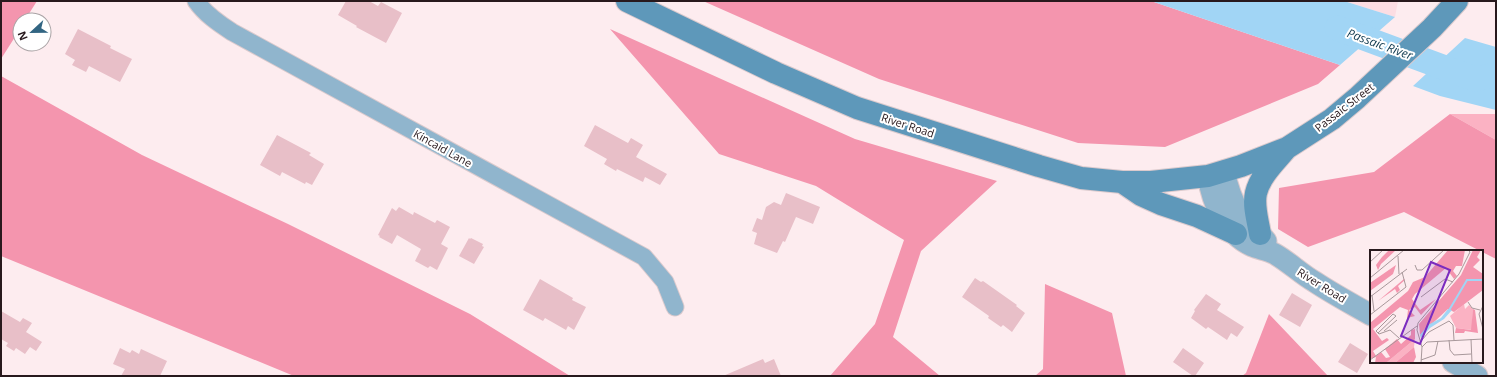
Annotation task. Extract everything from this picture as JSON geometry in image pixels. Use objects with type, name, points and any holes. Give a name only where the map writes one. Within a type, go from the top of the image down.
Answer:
[{"type":"main road","name":"River Road","points":[[627,1],[776,73],[857,108],[1039,166],[1081,178],[1122,182],[1151,182],[1216,173]]},
{"type":"main road","name":"Passaic Street","points":[[1216,173],[1241,166],[1286,148],[1332,119],[1377,80],[1432,28],[1457,1]]},
{"type":"main road","points":[[1260,234],[1256,214],[1256,193],[1262,178],[1286,148]]},
{"type":"main road","points":[[1122,182],[1141,195],[1161,204],[1197,216],[1236,234]]},
{"type":"street","name":"Kincaid Lane","points":[[196,1],[215,21],[232,32],[644,257],[665,282],[675,308]]},
{"type":"street","points":[[1432,28],[1442,1]]},
{"type":"street","points":[[1216,173],[1239,212],[1260,234],[1274,253]]},
{"type":"street","points":[[1216,173],[1210,190],[1227,225],[1250,245],[1274,253]]},
{"type":"street","name":"River Road","points":[[1274,253],[1314,282],[1370,313]]},
{"type":"street","points":[[1455,363],[1477,376]]},
{"type":"shaded area","points":[[1,1],[37,1],[30,12],[12,12],[12,42],[1,59]]},
{"type":"shaded area","points":[[703,1],[1151,1],[1340,65],[1318,84],[1165,147],[1078,143],[879,79]]},
{"type":"shaded area","points":[[1344,1],[1398,1],[1395,17]]},
{"type":"shaded area","points":[[610,29],[855,139],[997,181],[921,251],[893,337],[940,376],[830,376],[875,324],[904,240],[816,186],[719,154]]},
{"type":"shaded area","points":[[1,76],[142,155],[288,224],[470,314],[570,376],[294,376],[1,256]]},
{"type":"shaded area","points":[[1450,114],[1496,114],[1496,140]]},
{"type":"shaded area","points":[[1450,114],[1496,140],[1496,259],[1483,252],[1483,250],[1478,250],[1404,212],[1308,247],[1278,229],[1279,188],[1374,172]]},
{"type":"shaded area","points":[[1045,284],[1112,313],[1126,376],[1035,376],[1043,369]]},
{"type":"shaded area","points":[[1269,314],[1328,376],[1242,376],[1246,373]]},
{"type":"water","points":[[1151,1],[1344,1],[1395,17],[1340,65]]},
{"type":"water","points":[[1465,38],[1496,47],[1496,110],[1440,96],[1413,86]]},
{"type":"building","points":[[346,1],[369,1],[378,6],[381,2],[402,13],[386,43],[356,27],[357,26],[338,15]]},
{"type":"building","points":[[78,29],[132,59],[120,82],[89,66],[86,72],[72,65],[75,60],[65,54]]},
{"type":"building","points":[[595,125],[628,143],[631,138],[643,145],[636,157],[667,174],[660,185],[645,177],[643,182],[617,169],[616,171],[604,164],[607,159],[584,146]]},
{"type":"building","points":[[277,135],[311,153],[309,155],[324,164],[312,185],[306,182],[305,184],[282,172],[280,176],[260,165]]},
{"type":"building","points":[[786,193],[820,207],[813,224],[796,217],[785,242],[783,241],[777,253],[754,244],[757,233],[752,231],[757,218],[762,220],[766,207],[774,202],[781,205]]},
{"type":"building","points":[[399,207],[413,215],[414,212],[435,223],[437,220],[450,227],[441,244],[448,248],[437,270],[430,266],[428,268],[415,261],[421,249],[397,235],[392,244],[379,237],[380,236],[378,235],[392,208],[396,211]]},
{"type":"building","points":[[469,238],[483,244],[482,246],[484,247],[474,264],[459,256]]},
{"type":"building","points":[[975,278],[981,282],[983,281],[1017,305],[1016,306],[1025,313],[1012,332],[1003,325],[1001,327],[988,318],[989,316],[962,297]]},
{"type":"building","points":[[540,279],[573,298],[572,300],[586,307],[574,330],[568,326],[566,330],[545,318],[543,321],[523,310]]},
{"type":"building","points":[[1292,293],[1312,305],[1300,327],[1279,315]]},
{"type":"building","points":[[1206,294],[1221,304],[1217,310],[1244,327],[1237,337],[1231,333],[1227,340],[1208,327],[1206,329],[1191,318],[1195,311],[1194,310]]},
{"type":"building","points":[[1,311],[20,322],[23,318],[32,323],[26,332],[42,342],[36,351],[30,347],[25,354],[16,348],[14,351],[6,346],[8,343],[1,339]]},
{"type":"building","points":[[1350,343],[1368,354],[1357,373],[1338,362]]},
{"type":"building","points":[[120,348],[130,353],[132,350],[139,354],[141,349],[167,361],[160,376],[121,376],[125,369],[113,364]]},
{"type":"building","points":[[1183,348],[1204,363],[1195,376],[1173,362]]},
{"type":"building","points":[[763,359],[765,363],[774,359],[781,376],[723,376]]},
{"type":"waterway","name":"Passaic River","points":[[1337,28],[1475,79],[1496,75]]}]
